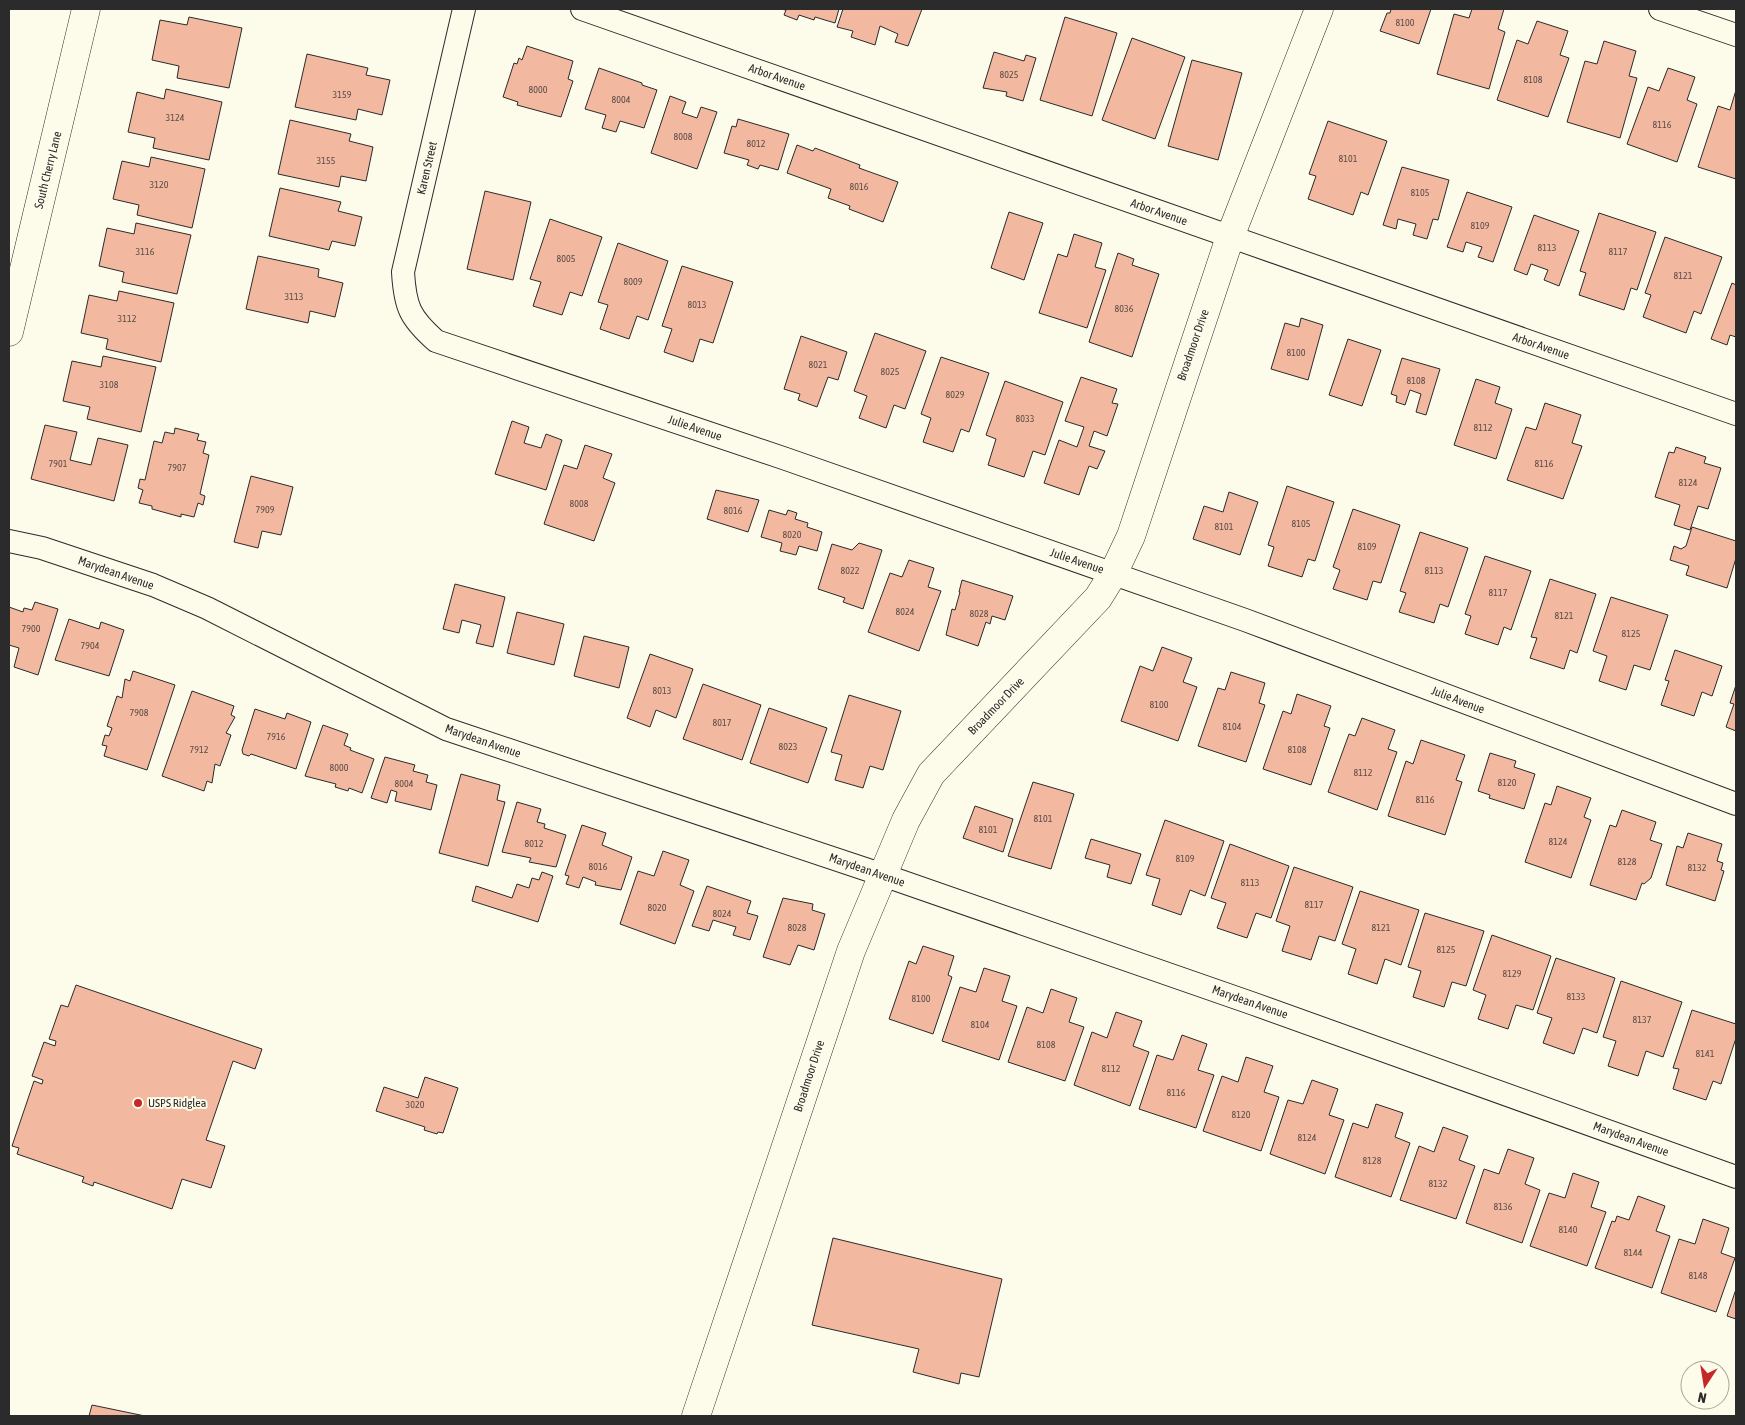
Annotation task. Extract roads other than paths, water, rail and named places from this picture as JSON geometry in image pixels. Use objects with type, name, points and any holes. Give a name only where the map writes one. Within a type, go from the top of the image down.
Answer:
[{"type":"street","name":"South Cherry Lane","points":[[9,332],[86,9]]},
{"type":"street","name":"Karen Street","points":[[418,325],[405,299],[403,272],[464,9]]},
{"type":"street","name":"Arbor Avenue","points":[[582,9],[1736,414]]},
{"type":"street","name":"Broadmoor Drive","points":[[696,1416],[851,951],[906,820],[931,774],[1098,598],[1113,574],[1131,536],[1230,237],[1319,9]]},
{"type":"street","points":[[1660,9],[1736,36]]},
{"type":"street","name":"Julie Avenue","points":[[418,325],[436,341],[786,459],[1245,620],[1736,804]]},
{"type":"street","name":"Marydean Avenue","points":[[9,541],[42,548],[152,585],[198,604],[446,729],[883,875],[1254,1004],[1736,1177]]},
{"type":"place","name":"USPS Ridglea","points":[[138,1103]]}]
